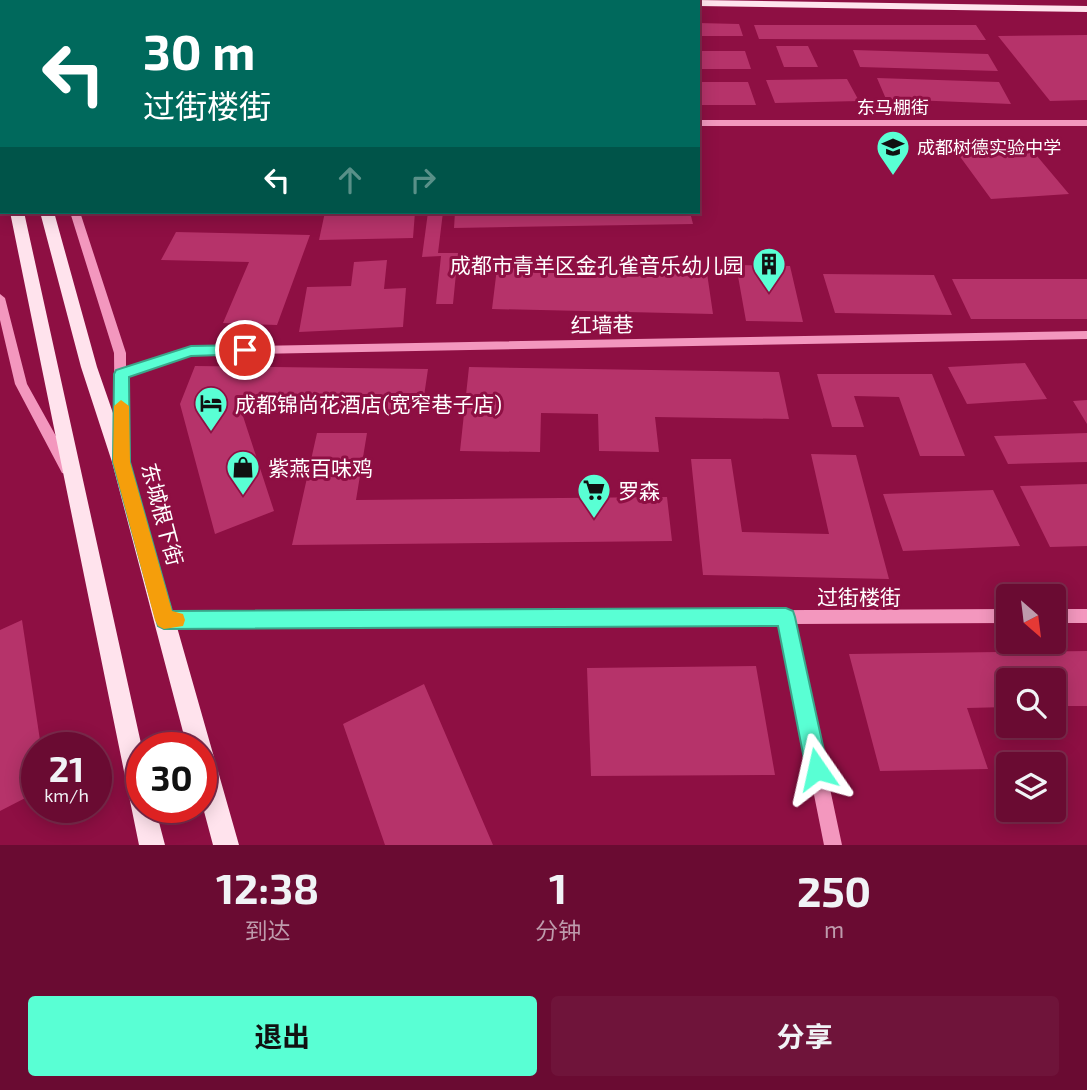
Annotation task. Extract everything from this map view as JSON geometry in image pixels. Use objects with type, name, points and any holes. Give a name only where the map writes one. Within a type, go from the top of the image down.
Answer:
[{"type":"main road","points":[[700,3],[1087,9]]},
{"type":"main road","points":[[700,15],[1087,21]]},
{"type":"main road","points":[[17,214],[55,375],[110,663],[126,732]]},
{"type":"main road","points":[[48,214],[89,367],[121,462]]},
{"type":"main road","name":"东城根下街","points":[[121,462],[195,732]]},
{"type":"main road","points":[[217,813],[226,845]]},
{"type":"main road","points":[[147,823],[152,845]]},
{"type":"street","name":"东马棚街","points":[[700,123],[1087,123]]},
{"type":"street","name":"东城根下街","points":[[76,214],[120,353],[121,462]]},
{"type":"street","points":[[0,298],[2,323],[21,384],[75,483]]},
{"type":"street","name":"红墙巷","points":[[122,374],[191,351],[1087,335]]},
{"type":"street","name":"过街楼街","points":[[164,620],[996,616]]},
{"type":"street","points":[[1066,616],[1087,616]]},
{"type":"street","points":[[786,617],[833,845]]},
{"type":"building","points":[[700,23],[739,24],[743,36],[700,36]]},
{"type":"building","points":[[754,25],[976,25],[986,40],[759,39]]},
{"type":"building","points":[[1087,35],[1087,100],[1050,101],[998,36]]},
{"type":"building","points":[[776,46],[808,46],[818,67],[784,67]]},
{"type":"building","points":[[853,50],[988,54],[998,71],[860,67]]},
{"type":"building","points":[[700,51],[745,51],[751,69],[700,69]]},
{"type":"building","points":[[877,78],[999,82],[1011,104],[886,99]]},
{"type":"building","points":[[847,79],[859,101],[775,103],[766,80]]},
{"type":"building","points":[[700,82],[748,82],[756,105],[700,105]]},
{"type":"building","points":[[1026,143],[1069,194],[991,199],[953,147]]},
{"type":"building","points":[[325,214],[415,214],[413,238],[319,240]]},
{"type":"building","points":[[428,214],[443,214],[438,253],[458,253],[453,304],[436,304],[441,256],[422,257]]},
{"type":"building","points":[[455,214],[690,214],[693,224],[454,228]]},
{"type":"building","points":[[176,232],[310,235],[277,325],[223,323],[249,262],[161,260]]},
{"type":"building","points":[[387,260],[384,289],[406,288],[403,327],[299,332],[307,287],[351,286],[354,262]]},
{"type":"building","name":"成都市青羊区金孔雀音乐幼儿园","points":[[736,265],[790,266],[803,322],[746,321]]},
{"type":"building","points":[[497,268],[707,273],[713,314],[492,309]]},
{"type":"building","points":[[823,274],[934,275],[952,315],[835,313]]},
{"type":"building","points":[[952,279],[1087,279],[1087,319],[971,319]]},
{"type":"building","points":[[1025,363],[1047,399],[967,404],[948,367]]},
{"type":"building","points":[[195,366],[428,369],[422,410],[240,407],[274,511],[215,534],[180,404]]},
{"type":"building","points":[[469,367],[779,372],[789,419],[655,417],[659,452],[599,451],[598,414],[541,413],[540,452],[460,451]]},
{"type":"building","points":[[817,374],[932,374],[965,456],[920,456],[899,397],[854,396],[864,427],[832,427]]},
{"type":"building","points":[[1087,400],[1087,424],[1073,401]]},
{"type":"building","points":[[317,433],[367,433],[356,500],[667,497],[672,541],[292,545]]},
{"type":"building","points":[[1087,433],[1087,462],[1008,464],[994,436]]},
{"type":"building","points":[[811,454],[856,455],[889,579],[703,575],[691,459],[731,459],[742,532],[829,534]]},
{"type":"building","points":[[1087,484],[1087,546],[1050,547],[1020,486]]},
{"type":"building","points":[[993,490],[1020,546],[903,551],[883,494]]},
{"type":"building","points":[[22,620],[39,732],[21,732],[21,800],[0,811],[0,630]]},
{"type":"building","points":[[1066,651],[1087,651],[1087,706],[1066,706],[1066,668],[996,668],[996,707],[967,708],[988,769],[880,771],[849,654],[1066,654]]},
{"type":"building","points":[[756,666],[775,775],[591,776],[587,668]]},
{"type":"building","points":[[424,684],[493,845],[385,845],[343,724]]},
{"type":"slow traffic","points":[[121,406],[121,462],[164,620],[176,620]]},
{"type":"place","name":"成都树德实验中学","points":[[893,177]]},
{"type":"place","name":"成都市青羊区金孔雀音乐幼儿园","points":[[769,294]]},
{"type":"place","name":"成都锦尚花酒店(宽窄巷子店)","points":[[211,433]]},
{"type":"place","name":"紫燕百味鸡","points":[[243,497]]},
{"type":"place","name":"罗森","points":[[594,520]]},
{"type":"route","points":[[245,350],[191,351],[166,357],[122,374],[121,462],[164,620],[786,617],[817,769]]}]
